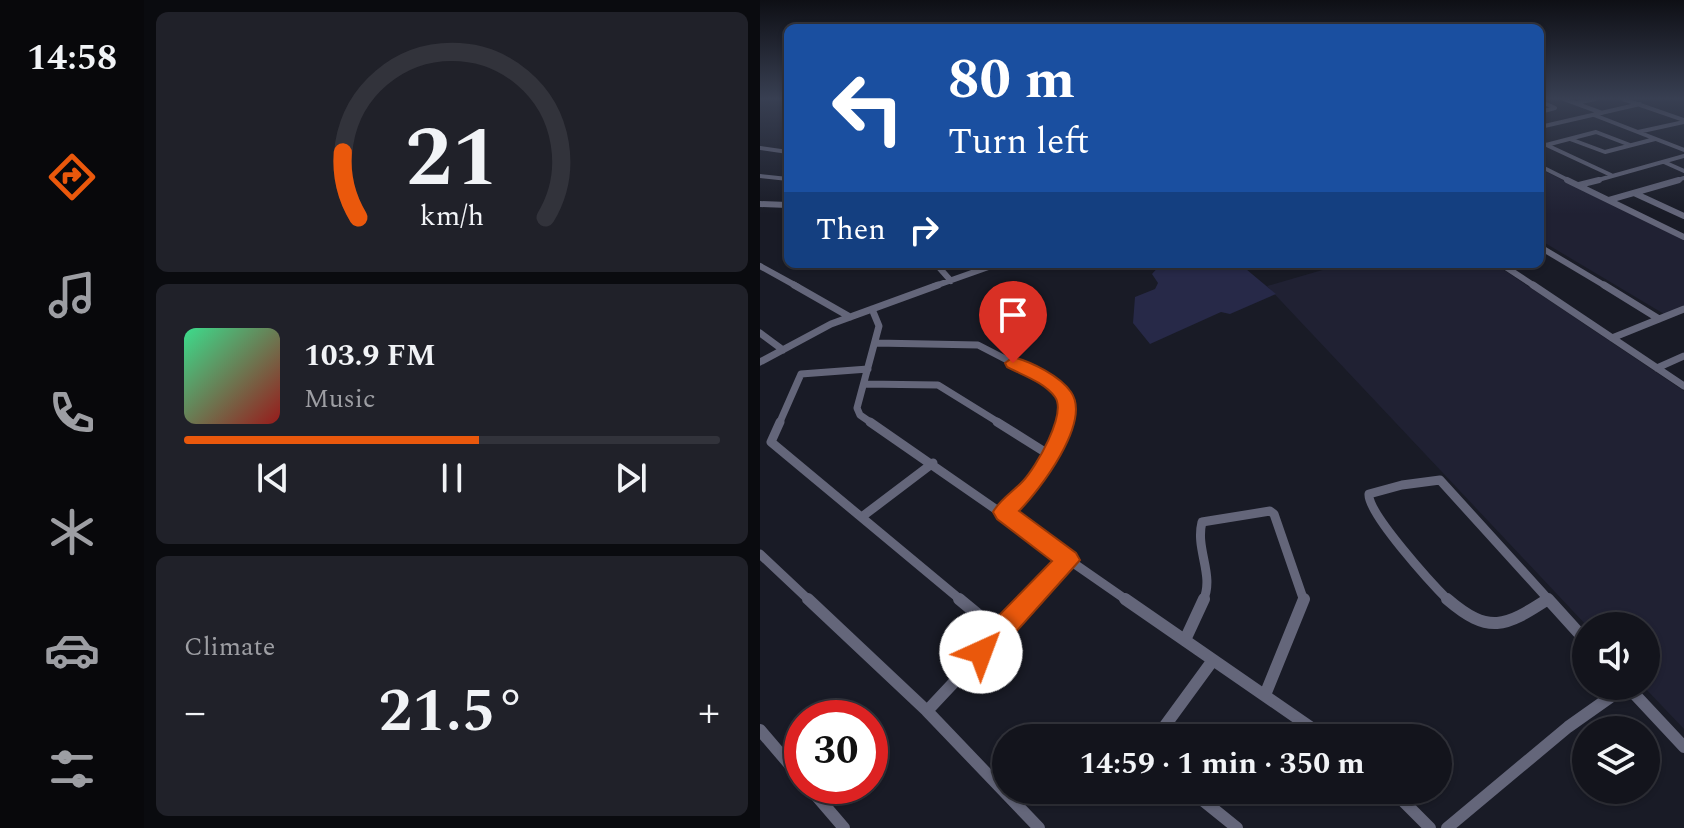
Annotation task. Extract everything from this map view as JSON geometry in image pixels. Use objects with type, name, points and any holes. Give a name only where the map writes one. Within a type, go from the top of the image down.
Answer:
[{"type":"street","points":[[1544,144],[1577,138]]},
{"type":"street","points":[[1612,138],[1631,145]]},
{"type":"street","points":[[1653,138],[1684,150]]},
{"type":"street","points":[[1570,139],[1603,152],[1656,139]]},
{"type":"street","points":[[1544,144],[1611,175]]},
{"type":"street","points":[[761,149],[784,152]]},
{"type":"street","points":[[1579,185],[1684,156]]},
{"type":"street","points":[[1664,162],[1684,171]]},
{"type":"street","points":[[1544,168],[1684,237]]},
{"type":"street","points":[[760,176],[784,179]]},
{"type":"street","points":[[1609,200],[1684,178]]},
{"type":"street","points":[[1671,182],[1684,187]]},
{"type":"street","points":[[1634,193],[1684,216]]},
{"type":"street","points":[[760,204],[784,205]]},
{"type":"street","points":[[1544,249],[1659,319]]},
{"type":"street","points":[[760,266],[850,317]]},
{"type":"street","points":[[940,268],[951,281]]},
{"type":"street","points":[[760,362],[850,317],[986,268]]},
{"type":"street","points":[[1507,268],[1684,386]]},
{"type":"street","points":[[872,309],[879,326],[857,412],[1306,724]]},
{"type":"street","points":[[1612,338],[1684,309]]},
{"type":"street","points":[[760,333],[783,350]]},
{"type":"street","points":[[876,343],[972,343],[1048,381],[1065,396],[1067,402],[1062,433],[1032,485],[1004,512]]},
{"type":"street","points":[[1657,368],[1684,356]]},
{"type":"street","points":[[868,369],[801,374],[770,440],[999,632]]},
{"type":"street","points":[[864,384],[938,385],[1048,454]]},
{"type":"street","points":[[863,516],[933,463]]},
{"type":"street","points":[[1548,599],[1502,625],[1480,623],[1471,618],[1429,580],[1372,508],[1369,494],[1402,485],[1440,480],[1548,599],[1572,626]]},
{"type":"street","points":[[1185,640],[1210,586],[1198,539],[1202,522],[1270,511],[1274,514],[1304,594],[1301,613],[1265,695]]},
{"type":"street","points":[[760,554],[927,711],[1039,828]]},
{"type":"street","points":[[927,711],[1068,560]]},
{"type":"street","points":[[1166,724],[1213,660]]},
{"type":"street","points":[[1447,828],[1578,719],[1606,700]]},
{"type":"street","points":[[1639,700],[1684,747]]},
{"type":"street","points":[[760,730],[784,758]]},
{"type":"street","points":[[823,804],[844,828]]},
{"type":"street","points":[[1207,804],[1234,827]]},
{"type":"street","points":[[1406,804],[1430,828]]},
{"type":"shaded area","points":[[1544,171],[1684,239],[1684,305],[1664,314],[1544,242]]},
{"type":"shaded area","points":[[1157,268],[1245,268],[1276,294],[1230,314],[1221,312],[1150,344],[1133,323],[1135,297],[1155,289],[1158,283],[1152,274]]},
{"type":"shaded area","points":[[1329,268],[1501,268],[1684,391],[1684,729],[1656,700],[1660,700],[1660,612],[1574,612],[1267,286]]},
{"type":"route","points":[[981,652],[1068,560],[1004,512],[1032,485],[1062,433],[1067,409],[1065,396],[1048,381],[1013,363]]}]
